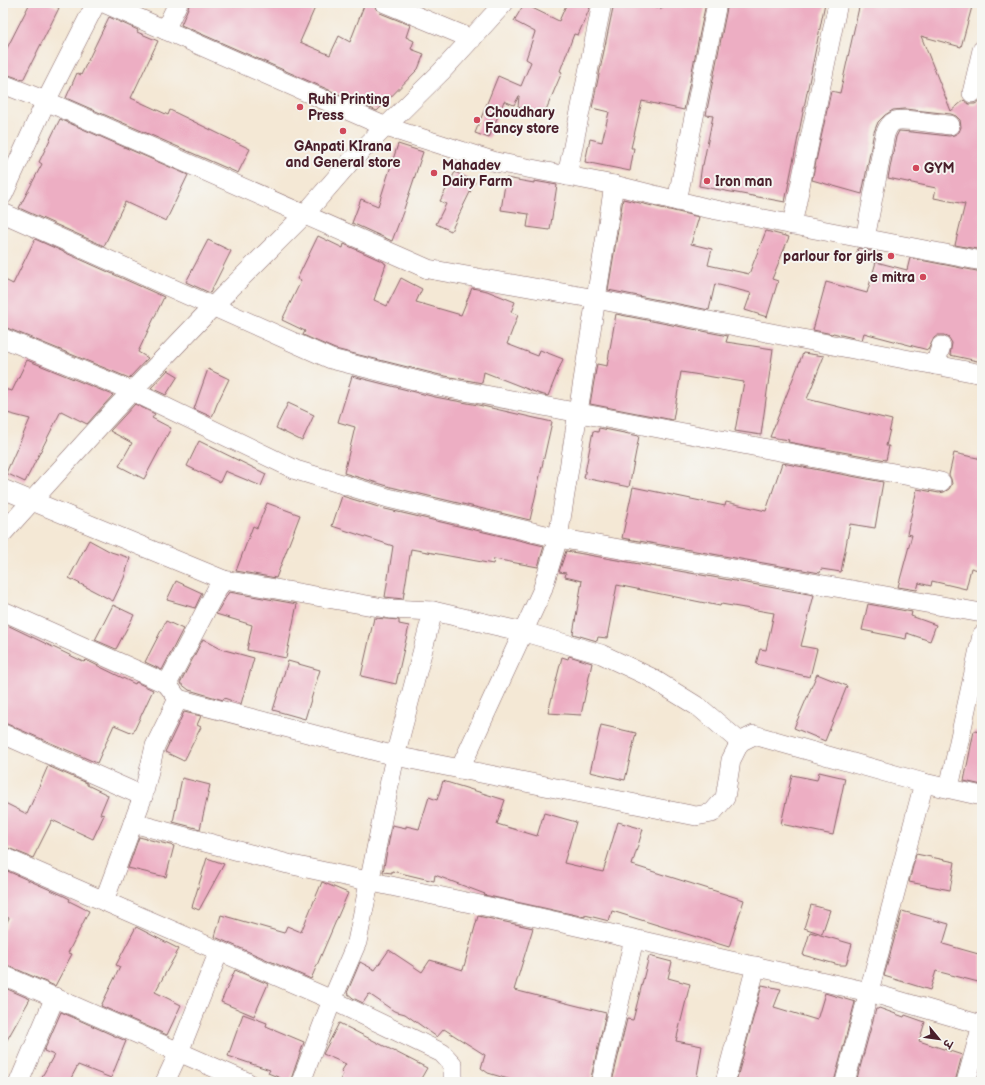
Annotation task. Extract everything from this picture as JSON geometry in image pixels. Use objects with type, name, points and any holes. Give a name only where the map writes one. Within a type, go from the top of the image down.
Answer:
[{"type":"street","points":[[3,195],[46,101],[96,3]]},
{"type":"street","points":[[104,3],[386,127],[496,162],[614,185],[706,208],[982,261]]},
{"type":"street","points":[[165,30],[178,3]]},
{"type":"street","points":[[385,3],[472,39]]},
{"type":"street","points":[[3,533],[132,391],[304,215],[350,162],[441,72],[504,3]]},
{"type":"street","points":[[567,176],[602,3]]},
{"type":"street","points":[[677,201],[717,3]]},
{"type":"street","points":[[792,225],[838,3]]},
{"type":"street","points":[[972,93],[982,50]]},
{"type":"street","points":[[3,84],[46,101],[428,269],[596,299],[982,374]]},
{"type":"street","points":[[866,239],[885,134],[889,126],[895,121],[904,120],[950,125]]},
{"type":"street","points":[[460,769],[542,591],[558,538],[614,185]]},
{"type":"street","points":[[3,214],[331,359],[438,386],[941,482]]},
{"type":"street","points":[[3,338],[132,391],[296,470],[388,498],[558,538],[982,613]]},
{"type":"street","points":[[935,365],[941,346]]},
{"type":"street","points":[[3,488],[224,580],[390,609],[433,611],[524,632],[601,654],[650,677],[700,708],[740,742]]},
{"type":"street","points":[[104,900],[143,796],[155,746],[172,692],[217,589],[224,580]]},
{"type":"street","points":[[3,611],[172,692],[395,756],[696,816],[712,813],[725,798],[731,760],[740,742],[754,735],[924,783],[982,796]]},
{"type":"street","points":[[301,1082],[332,1000],[357,942],[395,756],[433,611]]},
{"type":"street","points":[[949,788],[982,635]]},
{"type":"street","points":[[3,734],[143,796]]},
{"type":"street","points":[[845,1082],[924,783]]},
{"type":"street","points":[[133,823],[288,864],[869,992],[982,1025],[966,1082]]},
{"type":"street","points":[[4,861],[104,900],[332,1000],[442,1052],[453,1065],[453,1082]]},
{"type":"street","points":[[601,1082],[634,939]]},
{"type":"street","points":[[164,1082],[179,1052],[219,951]]},
{"type":"street","points":[[725,1082],[756,966]]},
{"type":"street","points":[[3,975],[247,1082]]},
{"type":"street","points":[[19,1082],[55,997]]},
{"type":"building","points":[[30,3],[49,3],[59,8],[23,80],[3,73],[3,56]]},
{"type":"building","points":[[190,3],[317,3],[300,42],[330,55],[339,36],[350,42],[365,3],[374,3],[376,9],[380,13],[410,25],[406,37],[414,41],[411,49],[424,54],[418,69],[377,111],[181,25]]},
{"type":"building","points":[[567,3],[591,3],[578,35],[574,34],[560,71],[562,72],[543,117],[518,107],[519,96],[514,105],[504,101],[489,138],[475,133],[498,76],[521,86],[531,62],[526,59],[535,32],[514,21],[524,4],[559,21]]},
{"type":"building","points":[[614,3],[633,3],[662,9],[663,3],[706,3],[684,110],[642,101],[631,148],[634,148],[630,171],[585,162],[590,139],[602,142],[609,112],[592,108]]},
{"type":"building","points":[[728,3],[825,3],[785,202],[699,186],[713,116],[706,115]]},
{"type":"building","points":[[860,3],[973,3],[961,47],[921,36],[951,111],[964,100],[969,104],[975,104],[980,101],[982,97],[982,250],[955,245],[965,204],[934,198],[936,188],[888,178],[896,137],[899,131],[949,136],[954,135],[959,132],[961,127],[960,120],[956,116],[951,114],[905,109],[893,110],[885,115],[878,122],[874,132],[862,194],[812,180],[831,91],[840,93]]},
{"type":"building","points":[[109,17],[158,41],[131,98],[168,115],[170,110],[250,149],[238,173],[66,98],[77,73],[81,75]]},
{"type":"building","points":[[60,119],[188,175],[166,221],[125,202],[104,246],[19,208],[42,164],[39,162]]},
{"type":"building","points":[[398,144],[423,152],[392,241],[352,223],[361,199],[378,206]]},
{"type":"building","points":[[455,172],[475,182],[451,231],[436,224],[446,204],[440,201]]},
{"type":"building","points":[[506,178],[557,185],[550,230],[527,227],[529,214],[501,210]]},
{"type":"building","points":[[623,199],[699,217],[691,244],[712,249],[708,265],[749,274],[766,231],[789,237],[772,279],[778,281],[767,317],[745,310],[751,293],[715,284],[709,310],[608,290]]},
{"type":"building","points":[[318,236],[343,248],[344,244],[386,264],[374,300],[387,306],[401,278],[422,289],[416,302],[461,315],[472,288],[487,291],[515,302],[511,312],[518,315],[507,344],[538,356],[540,350],[563,359],[548,396],[484,372],[482,383],[440,375],[335,349],[303,335],[305,331],[282,320],[301,281],[297,279]]},
{"type":"building","points":[[35,239],[164,297],[138,352],[148,358],[129,378],[3,327],[3,279],[13,284]]},
{"type":"building","points":[[208,240],[231,251],[210,293],[186,282]]},
{"type":"building","points":[[858,248],[877,252],[874,262],[856,256]]},
{"type":"building","points":[[910,258],[982,272],[982,362],[950,355],[952,343],[949,338],[944,335],[938,335],[934,338],[928,350],[864,333],[862,340],[813,330],[826,282],[867,293],[876,262],[907,270]]},
{"type":"building","points":[[616,314],[728,336],[726,342],[773,349],[761,435],[735,431],[744,382],[681,372],[673,420],[590,404],[597,364],[607,366]]},
{"type":"building","points":[[803,353],[824,356],[807,399],[892,420],[886,446],[889,446],[886,460],[788,442],[789,440],[770,437]]},
{"type":"building","points":[[27,360],[113,395],[87,424],[61,411],[25,482],[6,473],[30,419],[3,412],[3,389],[12,391]]},
{"type":"building","points":[[208,369],[229,379],[212,417],[194,409]]},
{"type":"building","points":[[168,370],[178,376],[166,395],[151,388]]},
{"type":"building","points":[[352,376],[435,397],[552,422],[530,520],[391,487],[344,473],[355,427],[338,422]]},
{"type":"building","points":[[288,403],[314,415],[302,441],[276,428]]},
{"type":"building","points":[[135,404],[155,414],[152,418],[171,428],[144,479],[119,466],[132,443],[110,431]]},
{"type":"building","points":[[599,428],[639,436],[629,487],[584,478],[593,431],[598,432]]},
{"type":"building","points":[[199,441],[266,474],[261,486],[225,471],[220,482],[187,466]]},
{"type":"building","points":[[954,453],[982,459],[982,571],[971,568],[966,589],[932,581],[931,586],[919,583],[917,590],[898,587],[912,535],[907,534],[917,489],[939,493],[949,489],[952,484],[949,475]]},
{"type":"building","points":[[782,463],[883,482],[875,528],[850,524],[841,572],[821,569],[820,573],[622,538],[633,487],[725,506],[726,502],[766,511]]},
{"type":"building","points":[[342,496],[385,509],[544,546],[538,567],[494,559],[493,564],[411,549],[403,599],[385,597],[393,546],[332,526]]},
{"type":"building","points":[[267,503],[300,515],[276,578],[236,571],[253,526],[257,528]]},
{"type":"building","points":[[89,540],[111,552],[130,558],[124,578],[113,601],[69,578]]},
{"type":"building","points":[[566,551],[814,595],[801,646],[817,649],[810,677],[756,664],[760,649],[766,650],[774,613],[721,604],[720,606],[617,585],[607,638],[598,637],[597,641],[573,634],[582,581],[565,577],[566,573],[559,572]]},
{"type":"building","points":[[176,581],[202,593],[195,608],[167,600]]},
{"type":"building","points":[[229,592],[297,604],[286,658],[247,650],[252,625],[216,614]]},
{"type":"building","points":[[868,604],[912,612],[911,616],[936,625],[930,641],[907,633],[906,639],[862,630]]},
{"type":"building","points":[[113,605],[134,615],[116,649],[95,640]]},
{"type":"building","points":[[374,618],[399,620],[399,624],[409,626],[396,684],[361,676]]},
{"type":"building","points":[[166,621],[183,629],[162,670],[145,662]]},
{"type":"building","points":[[3,623],[84,662],[86,660],[135,684],[136,682],[153,690],[133,733],[114,725],[97,763],[3,723]]},
{"type":"building","points":[[203,639],[221,649],[254,658],[241,704],[224,698],[223,700],[189,690],[180,683]]},
{"type":"building","points":[[569,656],[592,663],[581,715],[548,713],[562,657],[568,659]]},
{"type":"building","points":[[288,661],[320,670],[305,719],[273,710]]},
{"type":"building","points":[[817,674],[847,686],[825,741],[794,728]]},
{"type":"building","points":[[184,712],[201,716],[197,725],[201,727],[184,761],[165,752]]},
{"type":"building","points":[[601,725],[636,733],[625,780],[590,772]]},
{"type":"building","points":[[974,731],[982,732],[982,785],[964,781]]},
{"type":"building","points":[[48,766],[87,783],[87,785],[108,795],[100,814],[104,815],[93,839],[52,820],[33,858],[3,846],[3,802],[27,814]]},
{"type":"building","points":[[819,772],[845,778],[833,835],[781,824],[792,775],[817,780]]},
{"type":"building","points":[[182,778],[210,785],[200,829],[173,822]]},
{"type":"building","points":[[443,781],[505,800],[497,824],[537,836],[544,813],[576,822],[564,863],[603,872],[618,822],[643,829],[632,865],[744,900],[729,947],[612,911],[609,921],[585,915],[585,917],[484,895],[485,894],[435,875],[434,881],[392,871],[392,873],[383,872],[392,825],[419,829],[429,797],[437,800]]},
{"type":"building","points":[[139,837],[174,846],[166,877],[128,868]]},
{"type":"building","points":[[916,854],[955,862],[950,890],[909,882]]},
{"type":"building","points":[[207,858],[224,864],[199,910],[192,907]]},
{"type":"building","points":[[3,869],[62,895],[70,899],[69,901],[89,911],[68,953],[72,954],[55,986],[3,964],[3,930],[9,918],[3,916]]},
{"type":"building","points":[[322,882],[348,893],[311,979],[215,937],[221,915],[284,933],[287,926],[301,932]]},
{"type":"building","points":[[811,905],[830,910],[822,934],[804,928]]},
{"type":"building","points":[[902,911],[949,924],[943,944],[982,955],[982,983],[936,971],[930,990],[884,976]]},
{"type":"building","points":[[478,916],[533,928],[514,990],[606,1013],[590,1082],[518,1082],[488,1073],[481,1068],[485,1055],[444,1029],[437,1037],[405,1014],[394,1011],[369,994],[363,1003],[347,993],[360,962],[375,970],[389,950],[422,972],[430,960],[463,970]]},
{"type":"building","points":[[136,927],[179,949],[155,992],[181,1005],[167,1035],[101,1006],[120,967],[116,965]]},
{"type":"building","points":[[810,932],[852,944],[846,965],[839,965],[803,955]]},
{"type":"building","points":[[649,956],[672,962],[668,978],[690,984],[676,1041],[702,1046],[696,1082],[612,1082],[627,1019],[633,1020]]},
{"type":"building","points":[[235,970],[268,984],[254,1016],[221,1002]]},
{"type":"building","points":[[762,985],[781,989],[774,1007],[817,1020],[825,993],[855,1002],[834,1082],[736,1082]]},
{"type":"building","points":[[3,987],[30,999],[3,1047]]},
{"type":"building","points":[[879,1008],[904,1017],[905,1015],[925,1022],[919,1041],[962,1055],[955,1082],[856,1082],[876,1009]]},
{"type":"building","points":[[61,1012],[126,1041],[111,1078],[78,1065],[69,1082],[39,1082],[54,1055],[44,1051]]},
{"type":"building","points":[[243,1014],[267,1023],[266,1026],[304,1042],[290,1082],[268,1073],[270,1070],[228,1056]]},
{"type":"building","points":[[339,1023],[427,1068],[419,1082],[339,1082],[343,1074],[341,1072],[346,1064],[323,1054]]},
{"type":"place","name":"Ruhi Printing Press","points":[[300,107]]},
{"type":"place","name":"Choudhary Fancy store","points":[[477,120]]},
{"type":"place","name":"GAnpati KIrana and General store","points":[[343,131]]},
{"type":"place","name":"GYM","points":[[916,168]]},
{"type":"place","name":"Mahadev Dairy Farm","points":[[434,173]]},
{"type":"place","name":"Iron man","points":[[707,181]]},
{"type":"place","name":"parlour for girls","points":[[891,256]]},
{"type":"place","name":"e mitra","points":[[923,277]]}]
